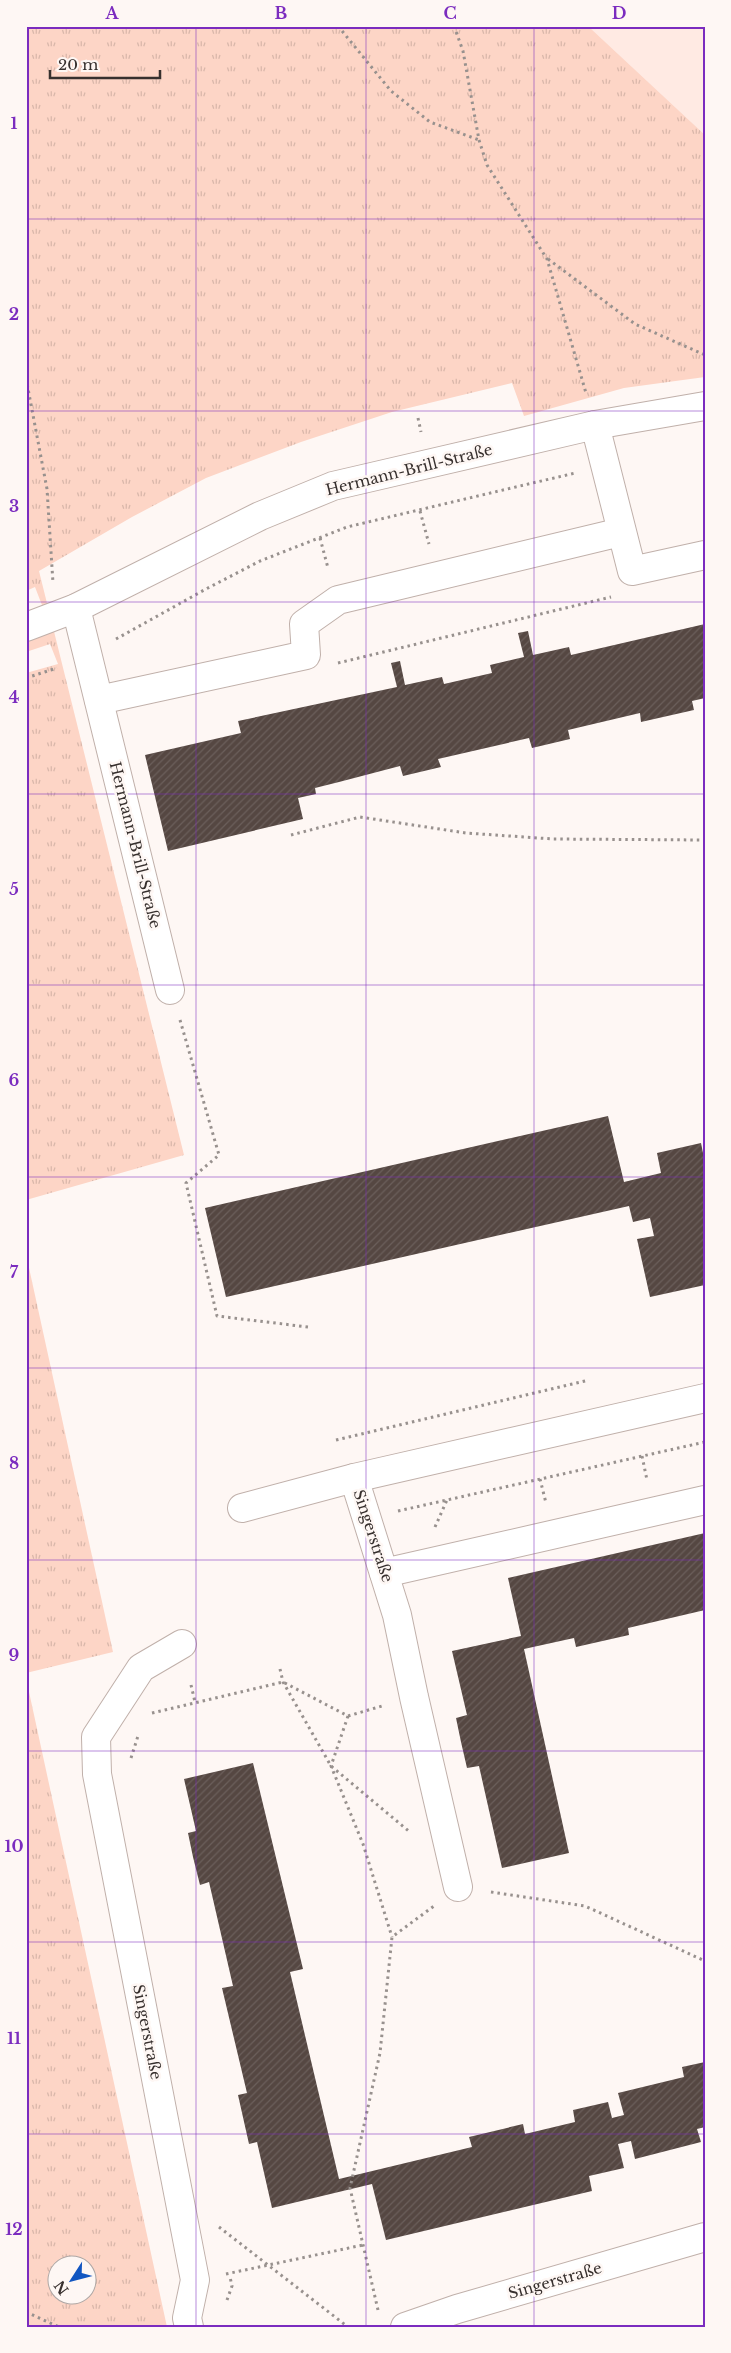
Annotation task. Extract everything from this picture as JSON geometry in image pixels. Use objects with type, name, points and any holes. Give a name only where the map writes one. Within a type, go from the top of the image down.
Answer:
[{"type":"street","name":"Hermann-Brill-Straße","points":[[26,627],[66,612],[260,516],[333,486],[595,425],[705,406]]},
{"type":"street","points":[[595,425],[632,571],[705,554]]},
{"type":"street","points":[[99,700],[306,655],[304,624],[338,600],[621,532]]},
{"type":"street","name":"Hermann-Brill-Straße","points":[[66,612],[88,656],[170,990]]},
{"type":"street","name":"Singerstraße","points":[[458,1887],[397,1615],[354,1478],[705,1398]]},
{"type":"street","points":[[242,1508],[354,1478]]},
{"type":"street","points":[[384,1573],[705,1500]]},
{"type":"street","name":"Singerstraße","points":[[182,1644],[141,1668],[96,1737],[97,1774],[195,2280],[187,2318],[189,2327]]},
{"type":"street","name":"Singerstraße","points":[[406,2327],[457,2309],[705,2237]]},
{"type":"path","points":[[338,26],[391,90],[399,97],[430,122],[479,140]]},
{"type":"path","points":[[454,26],[464,51],[479,140],[487,165],[547,259],[595,425]]},
{"type":"path","points":[[547,259],[635,324],[705,355]]},
{"type":"path","points":[[26,378],[47,488],[66,612]]},
{"type":"path","points":[[88,656],[206,589],[260,561],[347,527],[605,466]]},
{"type":"path","points":[[306,655],[325,667],[636,591],[632,571]]},
{"type":"path","points":[[291,835],[360,817],[466,833],[553,839],[705,840]]},
{"type":"path","points":[[170,990],[219,1155],[186,1183],[217,1316],[308,1327]]},
{"type":"path","points":[[336,1440],[589,1380]]},
{"type":"path","points":[[366,1518],[705,1442]]},
{"type":"path","points":[[280,1669],[283,1682],[331,1766],[363,1844],[392,1938],[380,2053],[350,2188],[380,2318]]},
{"type":"path","points":[[146,1715],[283,1682],[348,1716],[414,1697]]},
{"type":"path","points":[[191,1685],[195,1702]]},
{"type":"path","points":[[331,1766],[348,1716]]},
{"type":"path","points":[[130,1761],[139,1733]]},
{"type":"path","points":[[331,1766],[440,1858],[451,1856]]},
{"type":"path","points":[[392,1938],[458,1887],[585,1906],[705,1961]]},
{"type":"path","points":[[216,2217],[220,2236]]},
{"type":"path","points":[[218,2227],[348,2327]]},
{"type":"path","points":[[195,2280],[363,2245]]},
{"type":"path","points":[[226,2264],[232,2286],[226,2302]]},
{"type":"path","points":[[26,2312],[59,2327]]},
{"type":"shaded area","points":[[588,26],[705,26],[705,135]]},
{"type":"green space","points":[[26,26],[588,26],[705,135],[705,377],[624,388],[524,416],[512,383],[392,412],[301,442],[206,478],[132,517],[39,571],[184,1155],[26,1200],[26,673],[58,664],[50,644],[26,652],[26,620],[45,613],[35,587],[26,591]]},
{"type":"green space","points":[[26,1254],[113,1652],[26,1673]]},
{"type":"green space","points":[[26,1678],[167,2327],[26,2327]]},
{"type":"building","points":[[705,624],[705,698],[692,701],[694,710],[641,722],[640,713],[568,730],[570,739],[532,748],[529,738],[438,759],[441,767],[403,776],[400,766],[315,788],[316,794],[298,798],[303,819],[168,851],[145,755],[241,733],[238,721],[397,687],[391,663],[400,661],[405,685],[442,677],[444,684],[492,673],[490,665],[524,657],[518,633],[528,631],[533,655],[569,647],[571,655]]},
{"type":"building","points":[[608,1116],[624,1182],[661,1173],[657,1153],[701,1143],[705,1163],[705,1285],[650,1297],[637,1239],[654,1236],[650,1218],[633,1222],[629,1206],[226,1297],[205,1208]]},
{"type":"building","points":[[705,1533],[705,1610],[628,1628],[629,1635],[576,1647],[574,1638],[524,1649],[569,1853],[502,1868],[479,1766],[467,1768],[461,1742],[456,1718],[467,1715],[452,1651],[521,1636],[508,1578]]},
{"type":"building","points":[[253,1763],[303,1969],[290,1972],[339,2179],[472,2147],[469,2137],[523,2124],[525,2134],[575,2122],[573,2110],[608,2102],[612,2118],[624,2115],[618,2093],[684,2077],[682,2067],[705,2062],[705,2127],[697,2129],[701,2142],[635,2159],[631,2141],[618,2144],[624,2168],[589,2176],[592,2191],[386,2240],[372,2184],[272,2208],[257,2142],[249,2144],[238,2095],[247,2093],[222,1988],[233,1986],[209,1882],[200,1885],[193,1857],[188,1833],[196,1831],[184,1779]]}]
